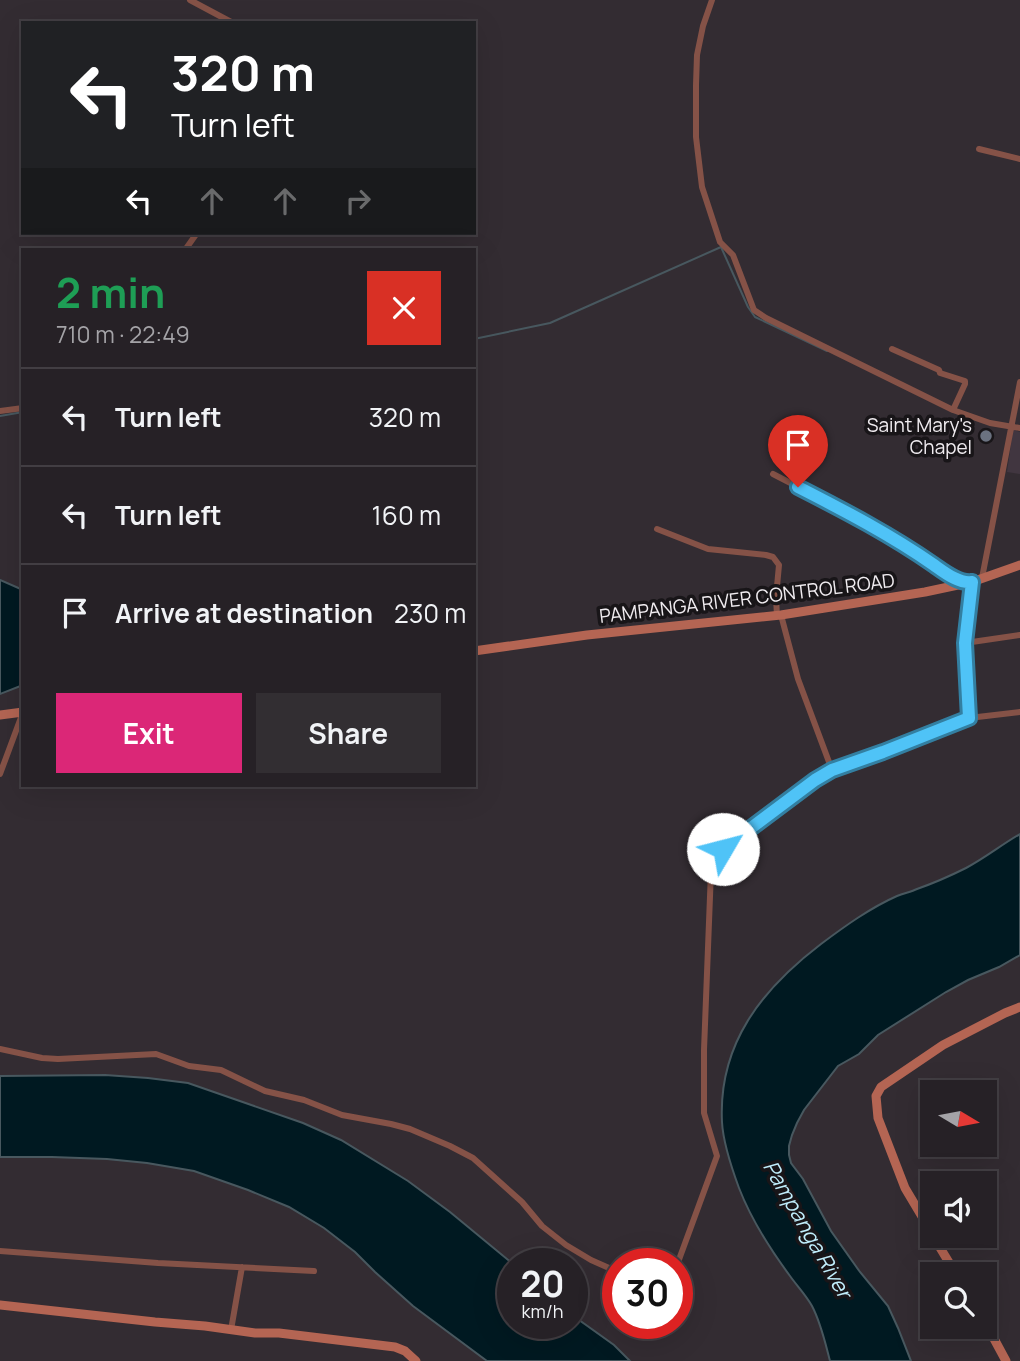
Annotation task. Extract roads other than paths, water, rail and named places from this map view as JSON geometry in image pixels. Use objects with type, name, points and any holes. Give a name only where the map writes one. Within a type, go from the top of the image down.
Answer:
[{"type":"street","points":[[190,0],[229,21]]},
{"type":"street","points":[[712,0],[697,55],[696,137],[702,187],[720,242],[733,255],[754,310],[953,410],[990,423],[1020,428]]},
{"type":"street","points":[[979,149],[1020,159]]},
{"type":"street","points":[[892,349],[965,382],[953,410]]},
{"type":"street","points":[[982,578],[1020,382]]},
{"type":"street","points":[[0,411],[21,408]]},
{"type":"street","points":[[773,474],[872,525],[941,570],[970,582],[965,643],[969,718]]},
{"type":"street","points":[[657,529],[708,549],[773,557],[779,565],[776,597],[779,615],[813,724],[832,770]]},
{"type":"street","name":"PAMPANGA RIVER CONTROL ROAD","points":[[476,651],[587,635],[779,615],[925,592],[970,582],[1020,565]]},
{"type":"street","points":[[965,643],[1020,635]]},
{"type":"street","points":[[0,715],[21,712]]},
{"type":"street","points":[[683,1248],[717,1156],[704,1113],[704,1038],[713,864],[716,856],[832,770],[969,718],[1020,712]]},
{"type":"street","points":[[0,774],[21,717]]},
{"type":"street","points":[[920,1213],[905,1188],[878,1118],[876,1096],[881,1087],[943,1045],[1020,1007]]},
{"type":"street","points":[[0,1049],[42,1058],[156,1054],[189,1066],[221,1070],[265,1091],[304,1100],[342,1115],[410,1129],[473,1158],[523,1202],[542,1226],[566,1245],[602,1265]]},
{"type":"street","points":[[0,1251],[314,1271]]},
{"type":"street","points":[[232,1330],[242,1267]]},
{"type":"street","points":[[0,1305],[395,1347],[405,1351],[416,1361]]},
{"type":"street","points":[[994,1339],[1006,1361]]},
{"type":"water","points":[[0,580],[21,589],[21,686],[0,694]]},
{"type":"water","name":"Pampanga River","points":[[1020,834],[1020,955],[946,992],[878,1035],[859,1054],[838,1066],[804,1110],[792,1135],[789,1146],[791,1163],[803,1179],[831,1231],[888,1306],[911,1361],[830,1361],[812,1306],[762,1234],[744,1200],[731,1164],[722,1122],[723,1094],[727,1068],[736,1043],[748,1021],[780,980],[830,937],[877,906],[966,868]]},
{"type":"water","points":[[105,1075],[188,1083],[303,1123],[341,1140],[408,1181],[497,1251],[497,1339],[588,1339],[588,1326],[614,1345],[630,1361],[487,1361],[413,1306],[355,1252],[324,1228],[289,1207],[194,1171],[107,1159],[0,1157],[0,1076]]},
{"type":"waterway","points":[[476,339],[550,323],[721,247],[755,317],[827,351]]},
{"type":"waterway","points":[[0,416],[21,412]]},
{"type":"place","name":"Saint Mary's Chapel","points":[[986,436]]}]
